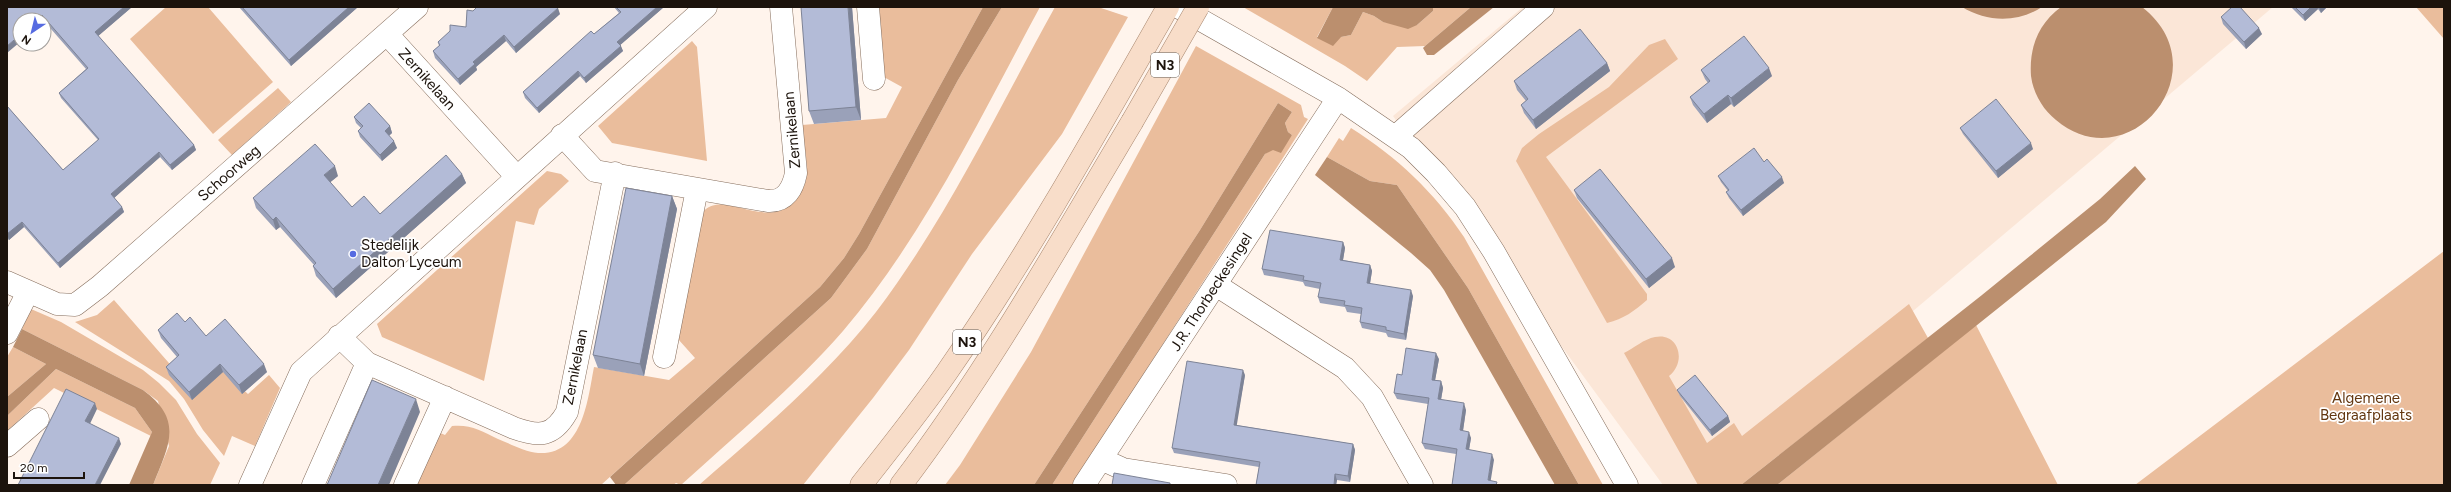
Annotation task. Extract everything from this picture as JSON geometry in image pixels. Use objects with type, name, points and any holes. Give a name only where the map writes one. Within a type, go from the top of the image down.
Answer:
[{"type":"main road","name":"N3","points":[[861,485],[946,373],[994,302],[1110,110],[1168,7]]},
{"type":"main road","name":"N3","points":[[902,485],[965,397],[1029,298],[1198,7]]},
{"type":"street","name":"Schoorweg","points":[[7,282],[57,304],[75,305],[88,296],[418,7]]},
{"type":"street","points":[[250,485],[301,372],[516,176],[706,7]]},
{"type":"street","name":"Zernikelaan","points":[[562,135],[596,171],[615,173],[773,201],[784,198],[792,188],[796,173],[781,7]]},
{"type":"street","points":[[868,7],[874,79]]},
{"type":"street","points":[[1178,7],[1338,98],[1411,148],[1436,172],[1465,207],[1494,252],[1627,485]]},
{"type":"street","points":[[1395,137],[1543,7]]},
{"type":"street","name":"Zernikelaan","points":[[387,34],[516,176]]},
{"type":"street","name":"J.R. Thorbeckesingel","points":[[1084,485],[1338,98]]},
{"type":"street","name":"Zernikelaan","points":[[339,336],[367,363],[533,434],[541,435],[549,432],[564,417],[615,173]]},
{"type":"street","points":[[664,357],[697,188]]},
{"type":"street","points":[[1216,285],[1345,368],[1372,397],[1422,485]]},
{"type":"street","points":[[7,334],[28,292]]},
{"type":"street","points":[[313,485],[367,363]]},
{"type":"street","points":[[405,485],[445,397]]},
{"type":"street","points":[[7,446],[38,419]]},
{"type":"street","points":[[1101,459],[1123,469],[1226,485]]},
{"type":"shaded area","points":[[983,7],[1002,7],[958,80],[867,249],[831,298],[624,485],[616,485],[610,477],[820,287],[844,258],[859,234]]},
{"type":"shaded area","points":[[1333,7],[1433,7],[1433,11],[1417,25],[1408,29],[1383,22],[1374,16],[1363,12],[1351,35],[1341,37],[1333,46],[1317,38]]},
{"type":"shaded area","points":[[1471,7],[1494,7],[1434,55],[1427,55],[1423,48]]},
{"type":"shaded area","points":[[1523,7],[2273,7],[1707,485],[1663,485],[1393,116]]},
{"type":"shaded area","points":[[1962,7],[2042,7],[2022,16],[2002,19],[1982,16]]},
{"type":"shaded area","points":[[2061,7],[2142,7],[2164,32],[2173,60],[2169,86],[2157,110],[2137,128],[2112,137],[2084,135],[2056,120],[2039,101],[2031,76],[2034,46],[2046,21]]},
{"type":"shaded area","points":[[1278,103],[1292,112],[1285,123],[1288,132],[1292,135],[1281,153],[1273,150],[1265,154],[1052,485],[1034,485],[1200,230]]},
{"type":"shaded area","points":[[1327,157],[1370,181],[1397,185],[1468,288],[1579,485],[1555,485],[1444,290],[1430,270],[1315,175]]},
{"type":"shaded area","points":[[2135,166],[2146,179],[2106,222],[1777,485],[1741,485],[1982,295],[2100,199]]},
{"type":"shaded area","points":[[22,329],[143,390],[156,401],[164,412],[168,423],[169,434],[168,445],[164,458],[153,485],[129,485],[152,432],[135,408],[56,369],[7,416],[7,397],[46,364],[13,347]]},
{"type":"green space","points":[[166,7],[208,7],[273,82],[213,134],[130,39]]},
{"type":"green space","points":[[877,7],[983,7],[859,234],[844,258],[820,287],[601,485],[415,485],[438,432],[445,435],[452,426],[465,426],[481,431],[528,451],[538,453],[553,451],[565,445],[574,435],[581,423],[586,409],[594,367],[669,380],[695,358],[678,339],[703,212],[711,206],[722,205],[759,212],[771,212],[783,209],[798,196],[803,189],[806,180],[807,173],[802,125],[886,118],[902,87],[882,76]]},
{"type":"green space","points":[[1002,7],[1040,7],[950,174],[900,256],[843,331],[805,372],[681,485],[676,483],[673,485],[624,485],[831,298],[867,249],[958,80]]},
{"type":"green space","points":[[1055,7],[1098,7],[1128,17],[1062,134],[972,254],[909,350],[873,398],[803,485],[699,485],[792,403],[836,359],[876,312],[926,240],[949,202]]},
{"type":"green space","points":[[1243,7],[1333,7],[1317,37],[1341,37],[1351,35],[1363,12],[1374,16],[1383,22],[1417,25],[1433,11],[1433,7],[1471,7],[1425,46],[1397,47],[1367,81],[1345,66]]},
{"type":"green space","points":[[2416,7],[2444,7],[2444,39]]},
{"type":"green space","points":[[1665,39],[1678,59],[1546,157],[1647,294],[1647,300],[1633,311],[1624,317],[1607,323],[1516,161],[1522,148],[1539,134],[1609,87],[1649,45]]},
{"type":"green space","points":[[692,41],[697,47],[707,161],[612,143],[598,126]]},
{"type":"green space","points":[[1196,46],[1301,105],[1304,117],[1308,119],[1072,485],[1052,485],[1265,154],[1292,135],[1288,132],[1285,123],[1292,112],[1278,103],[1200,230],[1034,485],[945,485],[960,465],[1031,352]]},
{"type":"green space","points":[[278,88],[291,102],[232,155],[218,140]]},
{"type":"green space","points":[[1351,128],[1384,151],[1414,176],[1440,205],[1464,237],[1603,485],[1579,485],[1468,288],[1397,185],[1370,181],[1327,157],[1339,138],[1343,141]]},
{"type":"green space","points":[[547,171],[561,174],[569,181],[539,209],[534,225],[516,221],[484,381],[382,337],[377,324]]},
{"type":"green space","name":"Algemene Begraafplaats","points":[[2444,251],[2444,485],[2135,485]]},
{"type":"green space","points":[[114,300],[175,370],[169,375],[220,369],[248,394],[269,375],[280,388],[255,446],[232,436],[224,456],[203,430],[184,399],[169,381],[75,322],[97,315]]},
{"type":"green space","points":[[1909,304],[1928,338],[1741,485],[1698,485],[1624,353],[1655,337],[1670,339],[1675,343],[1678,349],[1678,363],[1675,370],[1669,376],[1707,443],[1734,423],[1742,436]]},
{"type":"green space","points":[[31,309],[61,322],[143,370],[159,383],[176,400],[197,434],[220,463],[210,485],[153,485],[169,446],[158,401],[143,390],[22,329]]},
{"type":"green space","points":[[1976,325],[2058,485],[1777,485]]},
{"type":"green space","points":[[13,347],[46,364],[7,397],[7,357]]},
{"type":"green space","points":[[56,369],[135,408],[152,432],[151,436],[54,388],[7,431],[7,416]]},
{"type":"building","points":[[7,7],[124,7],[95,32],[194,145],[170,165],[159,152],[111,194],[122,207],[58,263],[22,222],[7,234],[7,106],[63,170],[99,139],[59,93],[88,68],[52,27],[52,12],[12,12],[12,42],[7,46]]},
{"type":"building","points":[[242,7],[349,7],[289,60]]},
{"type":"building","points":[[477,7],[558,8],[514,47],[504,35],[473,62],[475,64],[458,79],[433,51],[440,45],[438,42],[450,31],[450,25],[466,27],[467,10],[473,11]]},
{"type":"building","points":[[616,7],[657,7],[617,42],[621,46],[584,78],[578,71],[537,108],[523,92],[591,31],[594,34],[621,12]]},
{"type":"building","points":[[801,7],[848,7],[856,107],[809,111]]},
{"type":"building","points":[[2232,7],[2240,7],[2259,28],[2244,42],[2221,17]]},
{"type":"building","points":[[2295,7],[2311,7],[2303,15]]},
{"type":"building","points":[[1580,29],[1607,63],[1533,120],[1521,105],[1528,99],[1514,81]]},
{"type":"building","points":[[1744,36],[1769,68],[1731,98],[1728,95],[1704,114],[1690,97],[1710,81],[1701,70]]},
{"type":"building","points":[[1996,99],[2031,143],[1996,171],[1960,128]]},
{"type":"building","points":[[369,103],[390,126],[385,131],[394,141],[380,155],[358,131],[363,126],[354,117]]},
{"type":"building","points":[[315,144],[335,166],[324,175],[352,207],[364,196],[380,214],[446,155],[462,174],[333,289],[313,266],[316,263],[276,217],[273,220],[253,198]]},
{"type":"building","points":[[1754,148],[1764,162],[1767,159],[1782,177],[1741,210],[1726,192],[1729,190],[1718,176]]},
{"type":"building","points":[[1600,169],[1672,258],[1646,279],[1574,190]]},
{"type":"building","points":[[626,188],[672,196],[640,364],[593,355]]},
{"type":"building","points":[[1270,230],[1343,242],[1340,260],[1370,265],[1367,283],[1411,290],[1404,334],[1386,330],[1386,327],[1360,322],[1362,308],[1344,305],[1345,301],[1318,297],[1321,283],[1303,280],[1304,276],[1262,269]]},
{"type":"building","points":[[177,313],[185,322],[190,317],[206,336],[225,319],[264,364],[239,385],[220,364],[189,392],[166,367],[179,355],[158,330]]},
{"type":"building","points":[[1406,348],[1436,353],[1432,380],[1441,381],[1438,399],[1464,403],[1460,430],[1469,432],[1466,449],[1492,454],[1488,480],[1497,482],[1496,485],[1452,485],[1457,449],[1422,443],[1429,398],[1394,393],[1397,374],[1402,375]]},
{"type":"building","points":[[1187,361],[1243,370],[1234,425],[1353,444],[1348,476],[1335,474],[1334,485],[1256,485],[1260,462],[1172,448]]},
{"type":"building","points":[[1695,375],[1728,416],[1710,430],[1677,390]]},
{"type":"building","points":[[372,380],[416,399],[378,485],[327,485]]},
{"type":"building","points":[[66,389],[95,403],[85,421],[119,438],[95,485],[18,485]]},
{"type":"building","points":[[1114,473],[1170,483],[1170,485],[1112,485]]},
{"type":"place","name":"Stedelijk Dalton Lyceum","points":[[353,254]]}]
